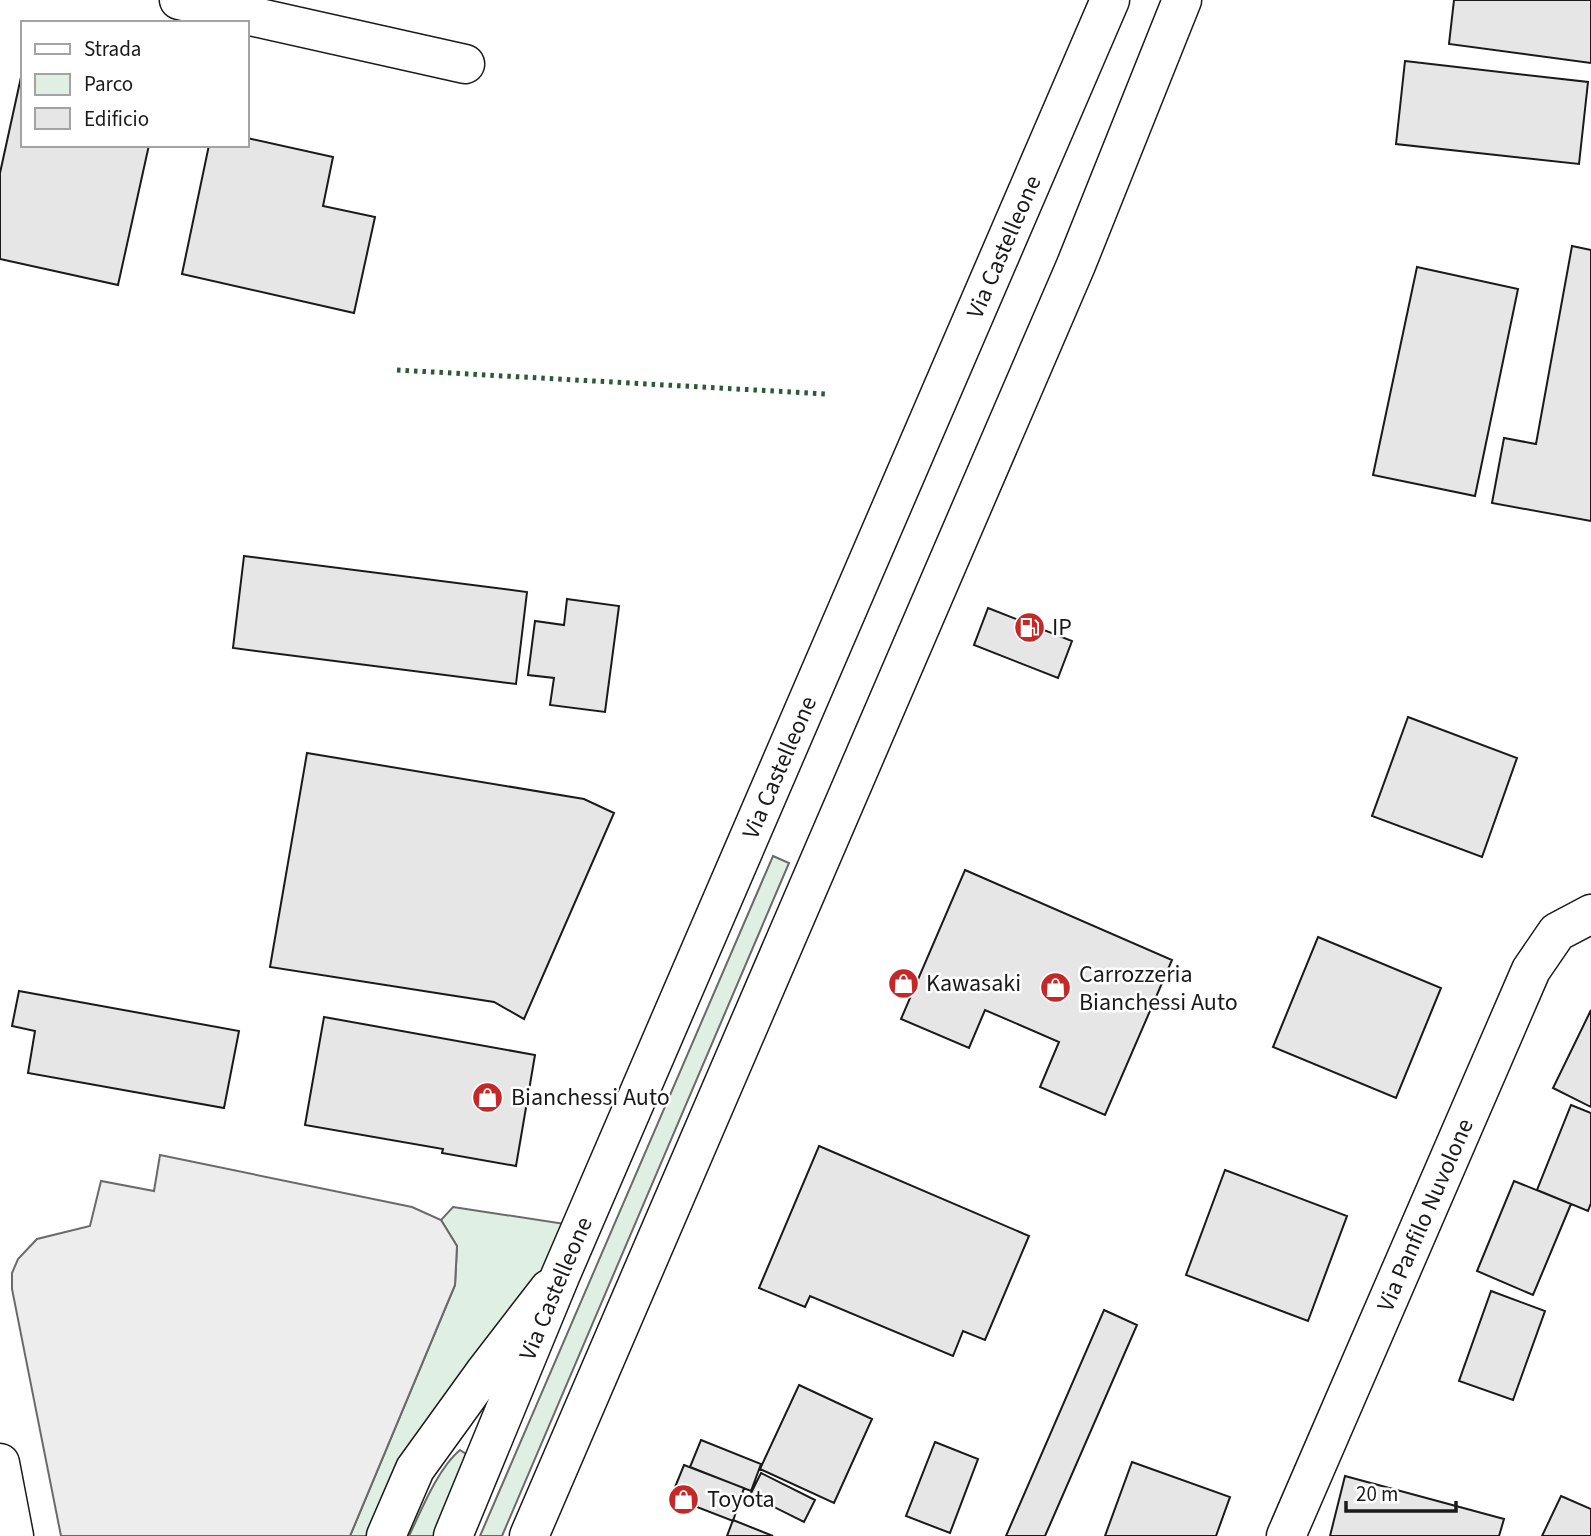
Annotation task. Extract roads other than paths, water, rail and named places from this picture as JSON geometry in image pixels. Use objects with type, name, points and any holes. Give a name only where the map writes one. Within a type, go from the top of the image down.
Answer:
[{"type":"main road","points":[[179,0],[465,64]]},
{"type":"main road","name":"Via Castelleone","points":[[453,1536],[561,1274],[1110,0]]},
{"type":"main road","points":[[529,1536],[1076,265],[1182,0]]},
{"type":"main road","name":"Via Panfilo Nuvolone","points":[[1286,1536],[1531,970],[1557,932],[1591,914]]},
{"type":"main road","points":[[386,1536],[415,1469],[561,1274]]},
{"type":"main road","points":[[0,1464],[14,1536]]},
{"type":"place","name":"IP","points":[[1029,627]]},
{"type":"place","name":"Kawasaki","points":[[903,983]]},
{"type":"place","name":"Carrozzeria Bianchessi Auto","points":[[1056,988]]},
{"type":"place","name":"Bianchessi Auto","points":[[488,1097]]},
{"type":"place","name":"Toyota","points":[[684,1499]]}]
